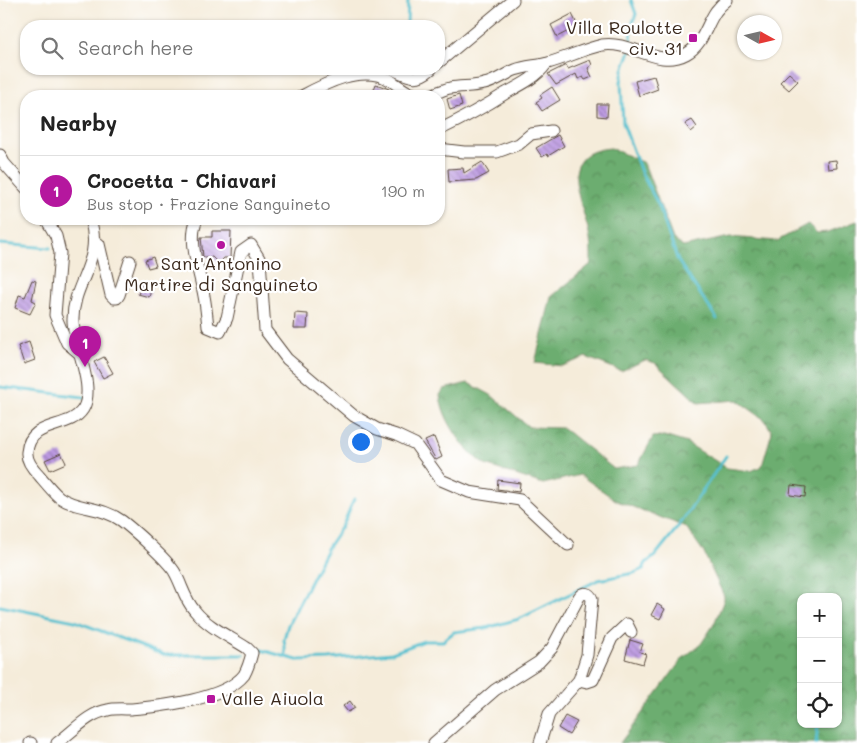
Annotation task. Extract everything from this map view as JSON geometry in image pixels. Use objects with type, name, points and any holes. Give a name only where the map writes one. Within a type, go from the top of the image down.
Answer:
[{"type":"street","points":[[445,57],[513,0]]},
{"type":"street","points":[[445,91],[485,84],[517,69],[546,64],[602,45],[619,44],[652,57],[671,58],[686,54],[700,42],[716,10],[727,0]]},
{"type":"street","points":[[445,127],[529,80],[540,72],[546,64]]},
{"type":"street","points":[[313,90],[322,85],[356,75]]},
{"type":"street","points":[[381,75],[404,90]]},
{"type":"street","points":[[406,75],[411,77],[423,75]]},
{"type":"street","points":[[445,150],[497,152],[519,144],[531,134],[551,131]]},
{"type":"street","points":[[0,155],[20,181]]},
{"type":"street","points":[[50,225],[56,236],[60,253],[55,315],[67,343],[79,353]]},
{"type":"street","points":[[57,743],[68,739],[90,717],[107,710],[132,709],[197,699],[215,693],[236,682],[244,674],[250,664],[252,653],[248,648],[195,612],[186,600],[174,572],[167,563],[122,521],[102,510],[74,504],[60,497],[34,470],[28,460],[27,451],[37,431],[74,418],[82,410],[88,399],[88,387],[73,320],[76,297],[92,256],[94,240],[92,225]]},
{"type":"street","points":[[195,225],[196,262],[204,295],[208,327],[220,332],[227,318],[241,252],[251,245],[260,260],[265,330],[287,359],[354,416],[377,429],[415,444],[441,480],[469,492],[520,500],[568,545]]},
{"type":"street","points":[[94,240],[99,244],[110,295],[114,298],[117,298],[119,295],[130,261]]},
{"type":"street","points":[[434,743],[496,690],[539,662],[552,648],[579,597],[586,593],[592,600],[588,654],[579,680],[549,714],[540,743]]},
{"type":"street","points":[[579,680],[587,682],[593,680],[612,638],[627,624],[631,632]]},
{"type":"green space","points":[[611,148],[644,163],[673,239],[683,247],[730,237],[777,241],[808,224],[817,233],[828,232],[857,221],[857,743],[620,743],[683,658],[701,644],[714,624],[724,596],[703,551],[686,527],[617,501],[580,475],[543,484],[485,465],[462,443],[445,414],[440,395],[444,389],[468,383],[491,395],[529,427],[563,428],[614,469],[638,465],[653,437],[664,436],[687,443],[727,468],[751,471],[762,466],[772,432],[765,420],[737,400],[698,403],[655,363],[645,360],[621,371],[586,357],[562,366],[535,363],[551,297],[591,264],[589,233],[577,190],[576,178],[577,167],[583,158],[594,151]]},
{"type":"building","points":[[572,14],[578,26],[557,37],[551,25]]},
{"type":"building","points":[[590,60],[592,65],[588,68],[592,77],[585,80],[583,77],[578,79],[576,74],[556,85],[548,74],[566,65],[568,69]]},
{"type":"building","points":[[789,73],[798,81],[789,90],[780,82]]},
{"type":"building","points":[[654,76],[658,89],[639,96],[635,81]]},
{"type":"building","points":[[376,84],[389,89],[388,90],[374,90]]},
{"type":"building","points":[[552,87],[560,100],[542,111],[536,102],[542,98],[540,95]]},
{"type":"building","points":[[459,95],[462,106],[450,110],[447,99]]},
{"type":"building","points":[[597,104],[608,104],[607,117],[597,116]]},
{"type":"building","points":[[692,120],[697,127],[691,132],[685,124]]},
{"type":"building","points":[[558,135],[564,146],[548,156],[547,154],[542,157],[536,148]]},
{"type":"building","points":[[836,160],[837,168],[828,169],[827,161]]},
{"type":"building","points":[[482,162],[489,173],[476,180],[449,182],[448,169],[463,168],[464,173]]},
{"type":"building","name":"Sant'Antonino Martire di Sanguineto","points":[[212,231],[231,231],[230,258],[224,258],[220,262],[212,257],[203,257],[201,237],[212,237]]},
{"type":"building","points":[[153,257],[156,266],[148,268],[145,260]]},
{"type":"building","points":[[32,280],[36,281],[32,300],[36,302],[30,314],[15,308],[19,295],[25,297]]},
{"type":"building","points":[[143,282],[153,285],[149,297],[138,294]]},
{"type":"building","points":[[295,313],[308,314],[307,329],[294,329]]},
{"type":"building","points":[[29,342],[35,360],[24,364],[18,346]]},
{"type":"building","points":[[104,357],[113,373],[103,378],[94,362]]},
{"type":"building","points":[[434,437],[442,457],[436,460],[425,441]]},
{"type":"building","points":[[61,453],[66,463],[50,470],[45,460]]},
{"type":"building","points":[[498,480],[520,483],[519,492],[497,489]]},
{"type":"building","points":[[791,485],[806,487],[805,497],[790,495]]},
{"type":"building","points":[[657,604],[665,609],[660,619],[651,615]]},
{"type":"building","points":[[630,640],[643,644],[640,652],[646,654],[643,664],[625,659]]},
{"type":"building","points":[[350,701],[355,708],[348,712],[343,706]]},
{"type":"building","points":[[565,716],[577,722],[569,735],[558,728]]},
{"type":"waterway","points":[[407,20],[408,0]]},
{"type":"waterway","points":[[631,0],[636,14],[632,25],[631,45]]},
{"type":"waterway","points":[[630,51],[621,82],[623,123],[641,172],[658,204],[678,261],[717,319]]},
{"type":"waterway","points":[[0,244],[50,248]]},
{"type":"waterway","points":[[0,387],[84,397]]},
{"type":"waterway","points":[[258,649],[297,660],[392,653],[424,641],[443,641],[454,632],[486,628],[519,619],[598,580],[634,573],[643,569],[646,563],[654,557],[678,527],[726,456]]},
{"type":"waterway","points":[[286,657],[284,639],[288,625],[328,547],[343,525],[354,499]]},
{"type":"waterway","points":[[0,606],[75,621],[164,655],[244,655]]},
{"type":"waterway","points":[[816,743],[818,728]]},
{"type":"place","name":"Villa Roulotte civ. 31","points":[[693,38]]},
{"type":"place","name":"Sant'Antonino Martire di Sanguineto","points":[[221,245]]},
{"type":"place","name":"Crocetta - Chiavari","points":[[85,367]]},
{"type":"place","name":"Valle Aiuola","points":[[211,699]]}]
